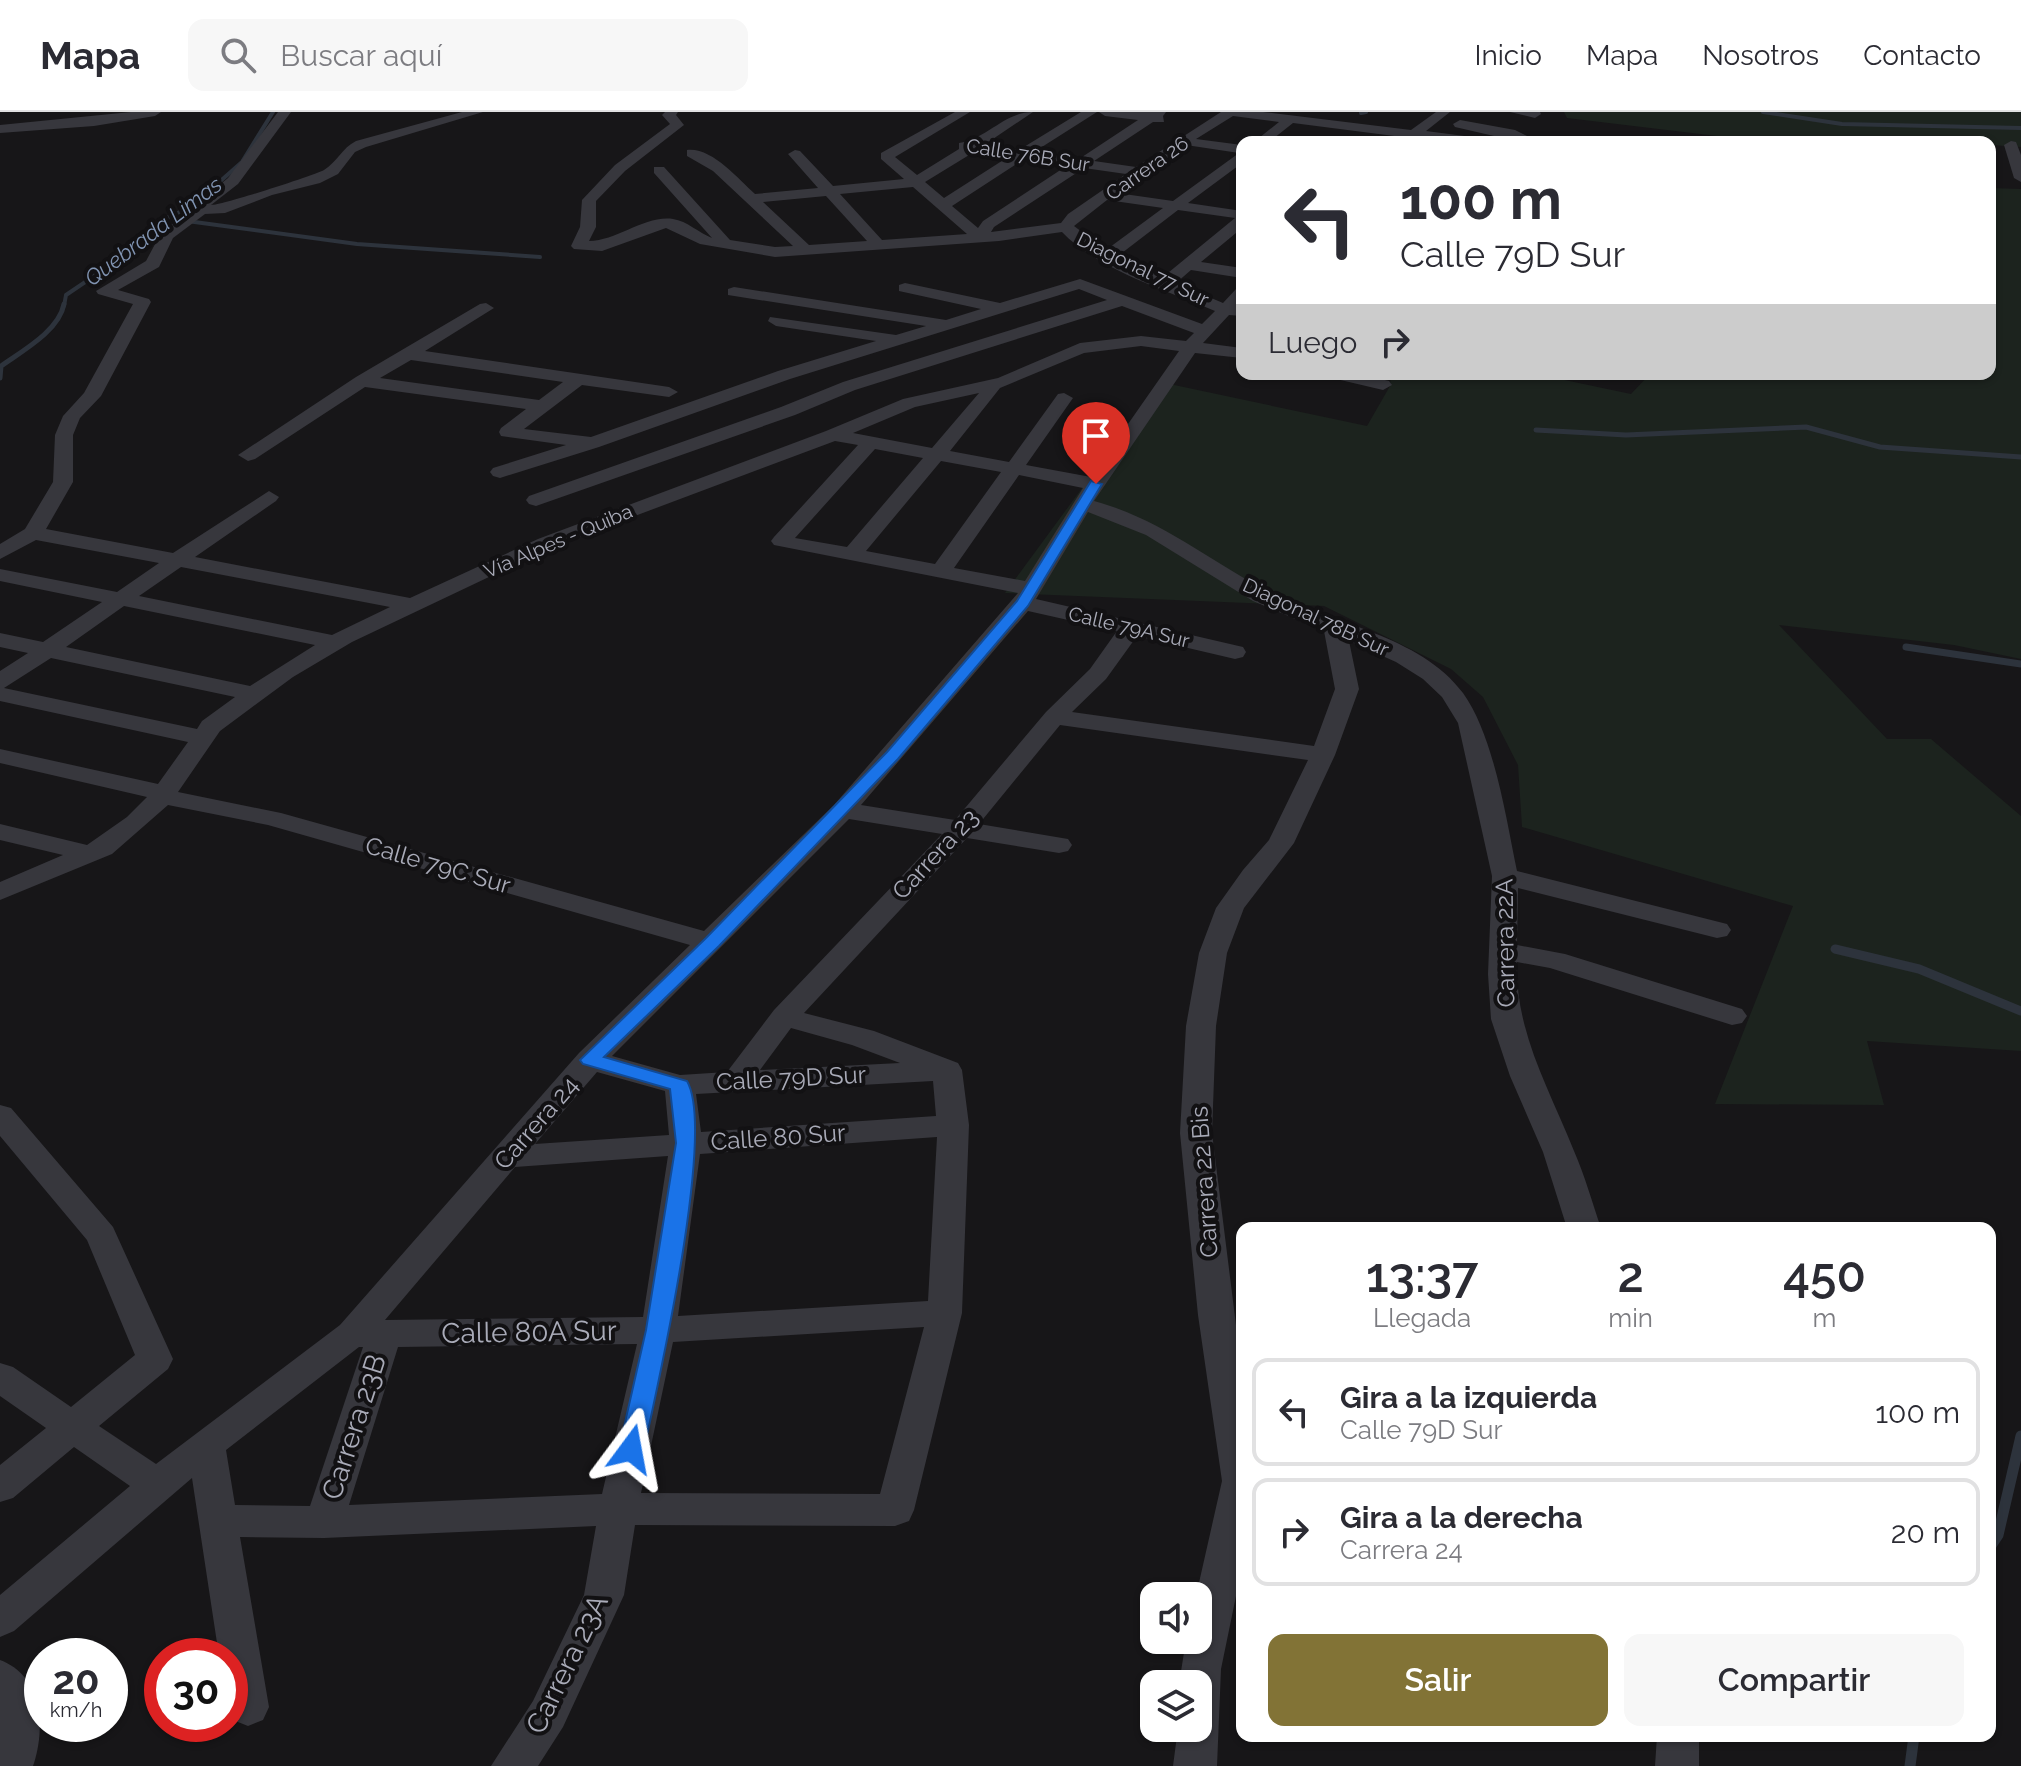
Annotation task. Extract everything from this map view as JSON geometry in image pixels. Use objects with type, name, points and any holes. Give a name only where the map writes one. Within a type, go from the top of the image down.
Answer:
[{"type":"street","points":[[0,129],[155,112]]},
{"type":"street","points":[[0,553],[33,533],[63,482],[64,435],[72,416],[92,396],[143,302],[104,291],[153,264],[166,236],[233,181],[285,112]]},
{"type":"street","points":[[191,217],[315,180],[333,171],[350,149],[361,144],[477,112]]},
{"type":"street","points":[[672,112],[669,115],[677,125],[620,168],[589,200],[588,227],[579,246],[602,246],[665,223],[675,224],[705,241],[775,252],[876,242],[980,237],[1066,227]]},
{"type":"street","points":[[964,112],[886,156],[980,237]]},
{"type":"street","points":[[753,199],[916,182],[968,146],[1027,112]]},
{"type":"street","points":[[943,205],[1024,155],[1054,132],[1091,112]]},
{"type":"street","points":[[1105,112],[1156,115],[1207,125]]},
{"type":"street","points":[[1231,112],[1353,126],[1399,136]]},
{"type":"street","name":"Carrera 26","points":[[1066,227],[1073,217],[1207,125],[1231,112]]},
{"type":"street","points":[[1333,112],[1431,121],[1484,135]]},
{"type":"street","points":[[1411,136],[1444,112]]},
{"type":"street","points":[[1516,112],[1535,114]]},
{"type":"street","points":[[17,113],[40,116],[47,126]]},
{"type":"street","points":[[980,237],[988,224],[1156,115]]},
{"type":"street","points":[[1269,136],[1291,119]]},
{"type":"street","points":[[1342,136],[1353,126]]},
{"type":"street","points":[[1459,136],[1484,135]]},
{"type":"street","name":"Calle 76B Sur","points":[[916,138],[1141,172]]},
{"type":"street","points":[[1184,141],[1236,148]]},
{"type":"street","points":[[2011,145],[2021,178]]},
{"type":"street","points":[[692,153],[718,168],[807,251]]},
{"type":"street","points":[[795,154],[876,242]]},
{"type":"street","points":[[1108,256],[1236,160]]},
{"type":"street","points":[[1997,161],[2018,163]]},
{"type":"street","points":[[659,170],[729,246]]},
{"type":"street","points":[[1107,196],[1236,217]]},
{"type":"street","points":[[1166,283],[1236,223]]},
{"type":"street","name":"Diagonal 77 Sur","points":[[1066,227],[1075,237],[1108,256],[1224,309],[1236,311]]},
{"type":"street","points":[[1189,265],[1236,272]]},
{"type":"street","points":[[500,472],[784,375],[1080,284],[1123,300],[1198,338],[1236,351]]},
{"type":"street","points":[[905,288],[1000,309]]},
{"type":"street","points":[[734,292],[949,325]]},
{"type":"street","name":"Carrera 24","points":[[0,1619],[206,1444],[368,1334],[507,1157],[590,1060],[843,810],[1027,596],[1089,494],[1198,338],[1236,298]]},
{"type":"street","points":[[594,523],[536,500],[870,379],[1123,300]]},
{"type":"street","points":[[248,455],[362,381],[486,308]]},
{"type":"street","points":[[776,321],[1048,361]]},
{"type":"street","name":"Vía Alpes - Quiba","points":[[0,892],[91,854],[136,822],[163,794],[211,726],[253,694],[335,642],[413,605],[594,523],[826,424],[863,434],[909,403],[1014,378],[1080,348],[1108,343],[1198,338]]},
{"type":"street","points":[[408,354],[669,392]]},
{"type":"street","points":[[581,377],[508,432],[592,443]]},
{"type":"street","points":[[1363,380],[1383,385]]},
{"type":"street","points":[[362,381],[542,406]]},
{"type":"street","points":[[852,554],[992,389],[989,385]]},
{"type":"street","points":[[941,571],[1064,398]]},
{"type":"street","points":[[788,411],[826,424]]},
{"type":"street","name":"Diagonal 78B Sur","points":[[863,434],[936,455],[1013,469],[1089,494],[1115,513],[1164,534],[1261,596],[1422,667]]},
{"type":"street","name":"Calle 79A Sur","points":[[863,434],[781,541],[941,571],[1131,628],[1235,652]]},
{"type":"street","points":[[0,682],[269,497]]},
{"type":"street","points":[[33,533],[413,605]]},
{"type":"street","points":[[0,575],[335,642]]},
{"type":"street","name":"Carrera 23","points":[[737,1080],[784,1017],[961,829],[1054,717],[1098,674],[1131,628]]},
{"type":"street","name":"Carrera 22 Bis","points":[[1236,1449],[1215,1315],[1196,1133],[1201,1026],[1213,953],[1230,908],[1252,876],[1281,843],[1323,755],[1347,689],[1335,629]]},
{"type":"street","points":[[0,640],[253,694]]},
{"type":"street","name":"Carrera 22A","points":[[1422,667],[1452,689],[1470,723],[1505,876],[1506,1019],[1525,1076],[1559,1152],[1582,1222]]},
{"type":"street","points":[[0,694],[203,738]]},
{"type":"street","points":[[1054,717],[1323,755]]},
{"type":"street","name":"Calle 79C Sur","points":[[0,756],[272,818],[712,942]]},
{"type":"street","points":[[843,810],[1059,845]]},
{"type":"street","points":[[0,832],[91,854]]},
{"type":"street","points":[[1505,876],[1717,930]]},
{"type":"street","points":[[1504,951],[1555,960],[1732,1016]]},
{"type":"street","points":[[218,1521],[324,1522],[618,1509],[895,1510],[945,1313],[953,1125],[947,1070],[863,1038],[784,1017]]},
{"type":"street","name":"Calle 79D Sur","points":[[590,1060],[680,1085],[947,1070]]},
{"type":"street","name":"Carrera 23A","points":[[513,1766],[548,1714],[604,1595],[618,1509],[658,1330],[686,1143],[680,1085]]},
{"type":"street","points":[[0,1115],[101,1235],[155,1359],[0,1487]]},
{"type":"street","name":"Calle 80 Sur","points":[[507,1157],[953,1125]]},
{"type":"street","name":"Calle 80A Sur","points":[[368,1334],[658,1330],[945,1313]]},
{"type":"street","name":"Carrera 23B","points":[[324,1522],[368,1334]]},
{"type":"street","points":[[0,1377],[158,1486]]},
{"type":"street","points":[[206,1444],[237,1638]]},
{"type":"street","name":"Carrera 22 Bis","points":[[1195,1766],[1200,1669],[1236,1504]]},
{"type":"street","points":[[0,1678],[14,1692],[20,1742],[11,1766]]},
{"type":"street","points":[[1677,1766],[1678,1742]]},
{"type":"shaded area","points":[[1564,112],[2021,112],[2021,147],[1996,145],[1996,136],[1717,136],[1567,118]]},
{"type":"shaded area","points":[[1996,188],[2021,189],[2021,659],[1954,645],[1779,625],[1887,739],[1931,739],[2021,816],[2021,1051],[1867,1041],[1884,1105],[1715,1104],[1793,906],[1522,827],[1518,765],[1483,697],[1451,669],[1324,606],[1005,593],[1160,382],[1367,426],[1390,380],[1564,380],[1631,394],[1644,380],[1996,380]]},
{"type":"waterway","name":"Quebrada Limas","points":[[64,306],[66,295],[137,247],[164,219],[191,207],[242,162],[273,112]]},
{"type":"waterway","points":[[1361,113],[1366,112]]},
{"type":"waterway","points":[[1763,112],[1842,124],[2021,128]]},
{"type":"waterway","points":[[187,221],[357,244],[540,257]]},
{"type":"waterway","name":"Quebrada Limas","points":[[0,378],[1,366],[47,332],[61,314],[64,304]]},
{"type":"waterway","points":[[1536,430],[1626,435],[1806,427],[1880,447],[2021,457]]},
{"type":"waterway","points":[[1906,647],[2021,664]]},
{"type":"waterway","points":[[1835,949],[1919,969],[2021,1011]]},
{"type":"waterway","points":[[1996,1538],[2021,1436]]},
{"type":"waterway","points":[[1910,1766],[1913,1742]]},
{"type":"route","points":[[631,1449],[658,1330],[686,1143],[680,1085],[590,1060],[843,810],[892,755],[1023,603],[1096,484]]}]
